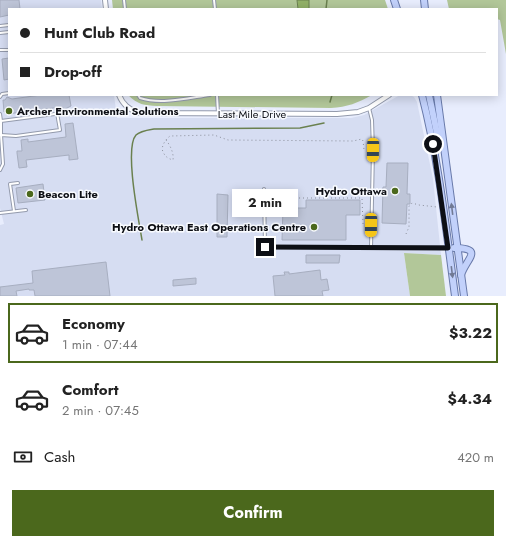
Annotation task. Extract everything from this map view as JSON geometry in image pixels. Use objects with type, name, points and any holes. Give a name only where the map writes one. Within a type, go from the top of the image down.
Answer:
[{"type":"main road","points":[[422,96],[438,171],[455,296]]},
{"type":"main road","points":[[429,96],[448,186]]},
{"type":"main road","points":[[437,96],[448,186],[464,296]]},
{"type":"main road","points":[[448,248],[467,248],[471,253],[471,257],[464,267],[461,276]]},
{"type":"street","name":"Last Mile Drive","points":[[119,96],[121,101],[128,109],[138,113],[218,114],[337,114],[358,112],[369,108],[387,96]]},
{"type":"lane","points":[[139,96],[146,100],[168,101],[203,96]]},
{"type":"lane","points":[[217,96],[218,114]]},
{"type":"lane","points":[[369,108],[372,120],[373,150],[371,248]]},
{"type":"lane","points":[[1,121],[70,112]]},
{"type":"lane","points":[[1,135],[16,136],[60,130],[57,113]]},
{"type":"lane","points":[[0,114],[3,164],[0,170]]},
{"type":"lane","points":[[14,211],[10,184],[18,183]]},
{"type":"lane","points":[[264,189],[265,247],[448,248]]},
{"type":"lane","points":[[0,213],[26,210]]},
{"type":"path","points":[[166,140],[174,157],[173,160],[164,155],[162,149],[166,140],[170,136],[208,135],[218,136],[228,140],[352,142],[362,139],[364,150]]},
{"type":"path","points":[[264,198],[362,198],[362,224],[371,225]]},
{"type":"path","points":[[406,234],[409,227],[409,206],[412,203],[437,207]]},
{"type":"shaded area","points":[[0,0],[101,0],[102,8],[8,8],[8,96],[114,96],[117,118],[351,118],[364,115],[398,96],[412,96],[417,102],[433,179],[441,255],[404,253],[410,296],[0,296],[0,225],[4,224],[0,208]]},
{"type":"shaded area","points":[[112,0],[297,0],[298,8],[113,8]]},
{"type":"shaded area","points":[[297,0],[309,0],[309,8],[298,8]]},
{"type":"shaded area","points":[[309,0],[385,0],[388,8],[309,8]]},
{"type":"shaded area","points":[[447,0],[506,0],[506,54],[500,20],[498,19],[498,8],[449,8]]},
{"type":"shaded area","points":[[129,96],[370,96],[352,104],[331,108],[157,106],[141,104]]},
{"type":"shaded area","points":[[404,253],[441,255],[446,296],[410,296]]},
{"type":"building","points":[[0,0],[19,0],[20,8],[8,8],[8,15],[0,17]]},
{"type":"building","points":[[8,58],[8,79],[4,80],[2,59]]},
{"type":"building","points":[[34,96],[69,96],[71,106],[65,109],[61,107],[7,114],[7,111],[4,112],[3,100],[7,97],[12,99]]},
{"type":"building","points":[[73,123],[78,159],[69,160],[69,155],[26,160],[27,167],[19,168],[17,151],[22,151],[21,140],[28,139],[28,142],[66,137],[65,124]]},
{"type":"building","name":"Hydro Ottawa","points":[[387,163],[408,163],[407,194],[410,194],[410,204],[407,204],[406,224],[382,223],[383,187],[386,187]]},
{"type":"building","name":"Beacon Lite","points":[[43,184],[45,200],[18,203],[16,188]]},
{"type":"building","points":[[217,194],[228,195],[227,237],[217,237]]},
{"type":"building","name":"Hydro Ottawa East Operations Centre","points":[[306,200],[360,200],[360,215],[346,215],[346,240],[282,240],[283,208],[306,208]]},
{"type":"building","points":[[306,255],[340,255],[339,263],[306,263]]},
{"type":"building","points":[[106,262],[110,296],[35,296],[34,290],[29,289],[16,291],[17,296],[0,296],[0,287],[33,283],[32,271]]},
{"type":"building","points":[[320,270],[321,280],[327,279],[329,290],[322,291],[323,296],[275,296],[273,276],[285,275],[284,272],[289,272],[289,274]]},
{"type":"building","points":[[196,278],[196,284],[173,286],[173,280]]},
{"type":"waterway","points":[[326,8],[327,0]]},
{"type":"waterway","points":[[330,102],[332,96]]},
{"type":"waterway","points":[[142,240],[133,185],[131,154],[136,135],[144,131],[154,129],[300,128],[324,123]]},
{"type":"place","name":"Archer Environmental Solutions","points":[[9,111]]},
{"type":"place","name":"Hydro Ottawa","points":[[395,191]]},
{"type":"place","name":"Beacon Lite","points":[[30,194]]},
{"type":"place","name":"Hydro Ottawa East Operations Centre","points":[[314,227]]},
{"type":"route","points":[[265,247],[448,248],[440,184],[433,144]]}]
